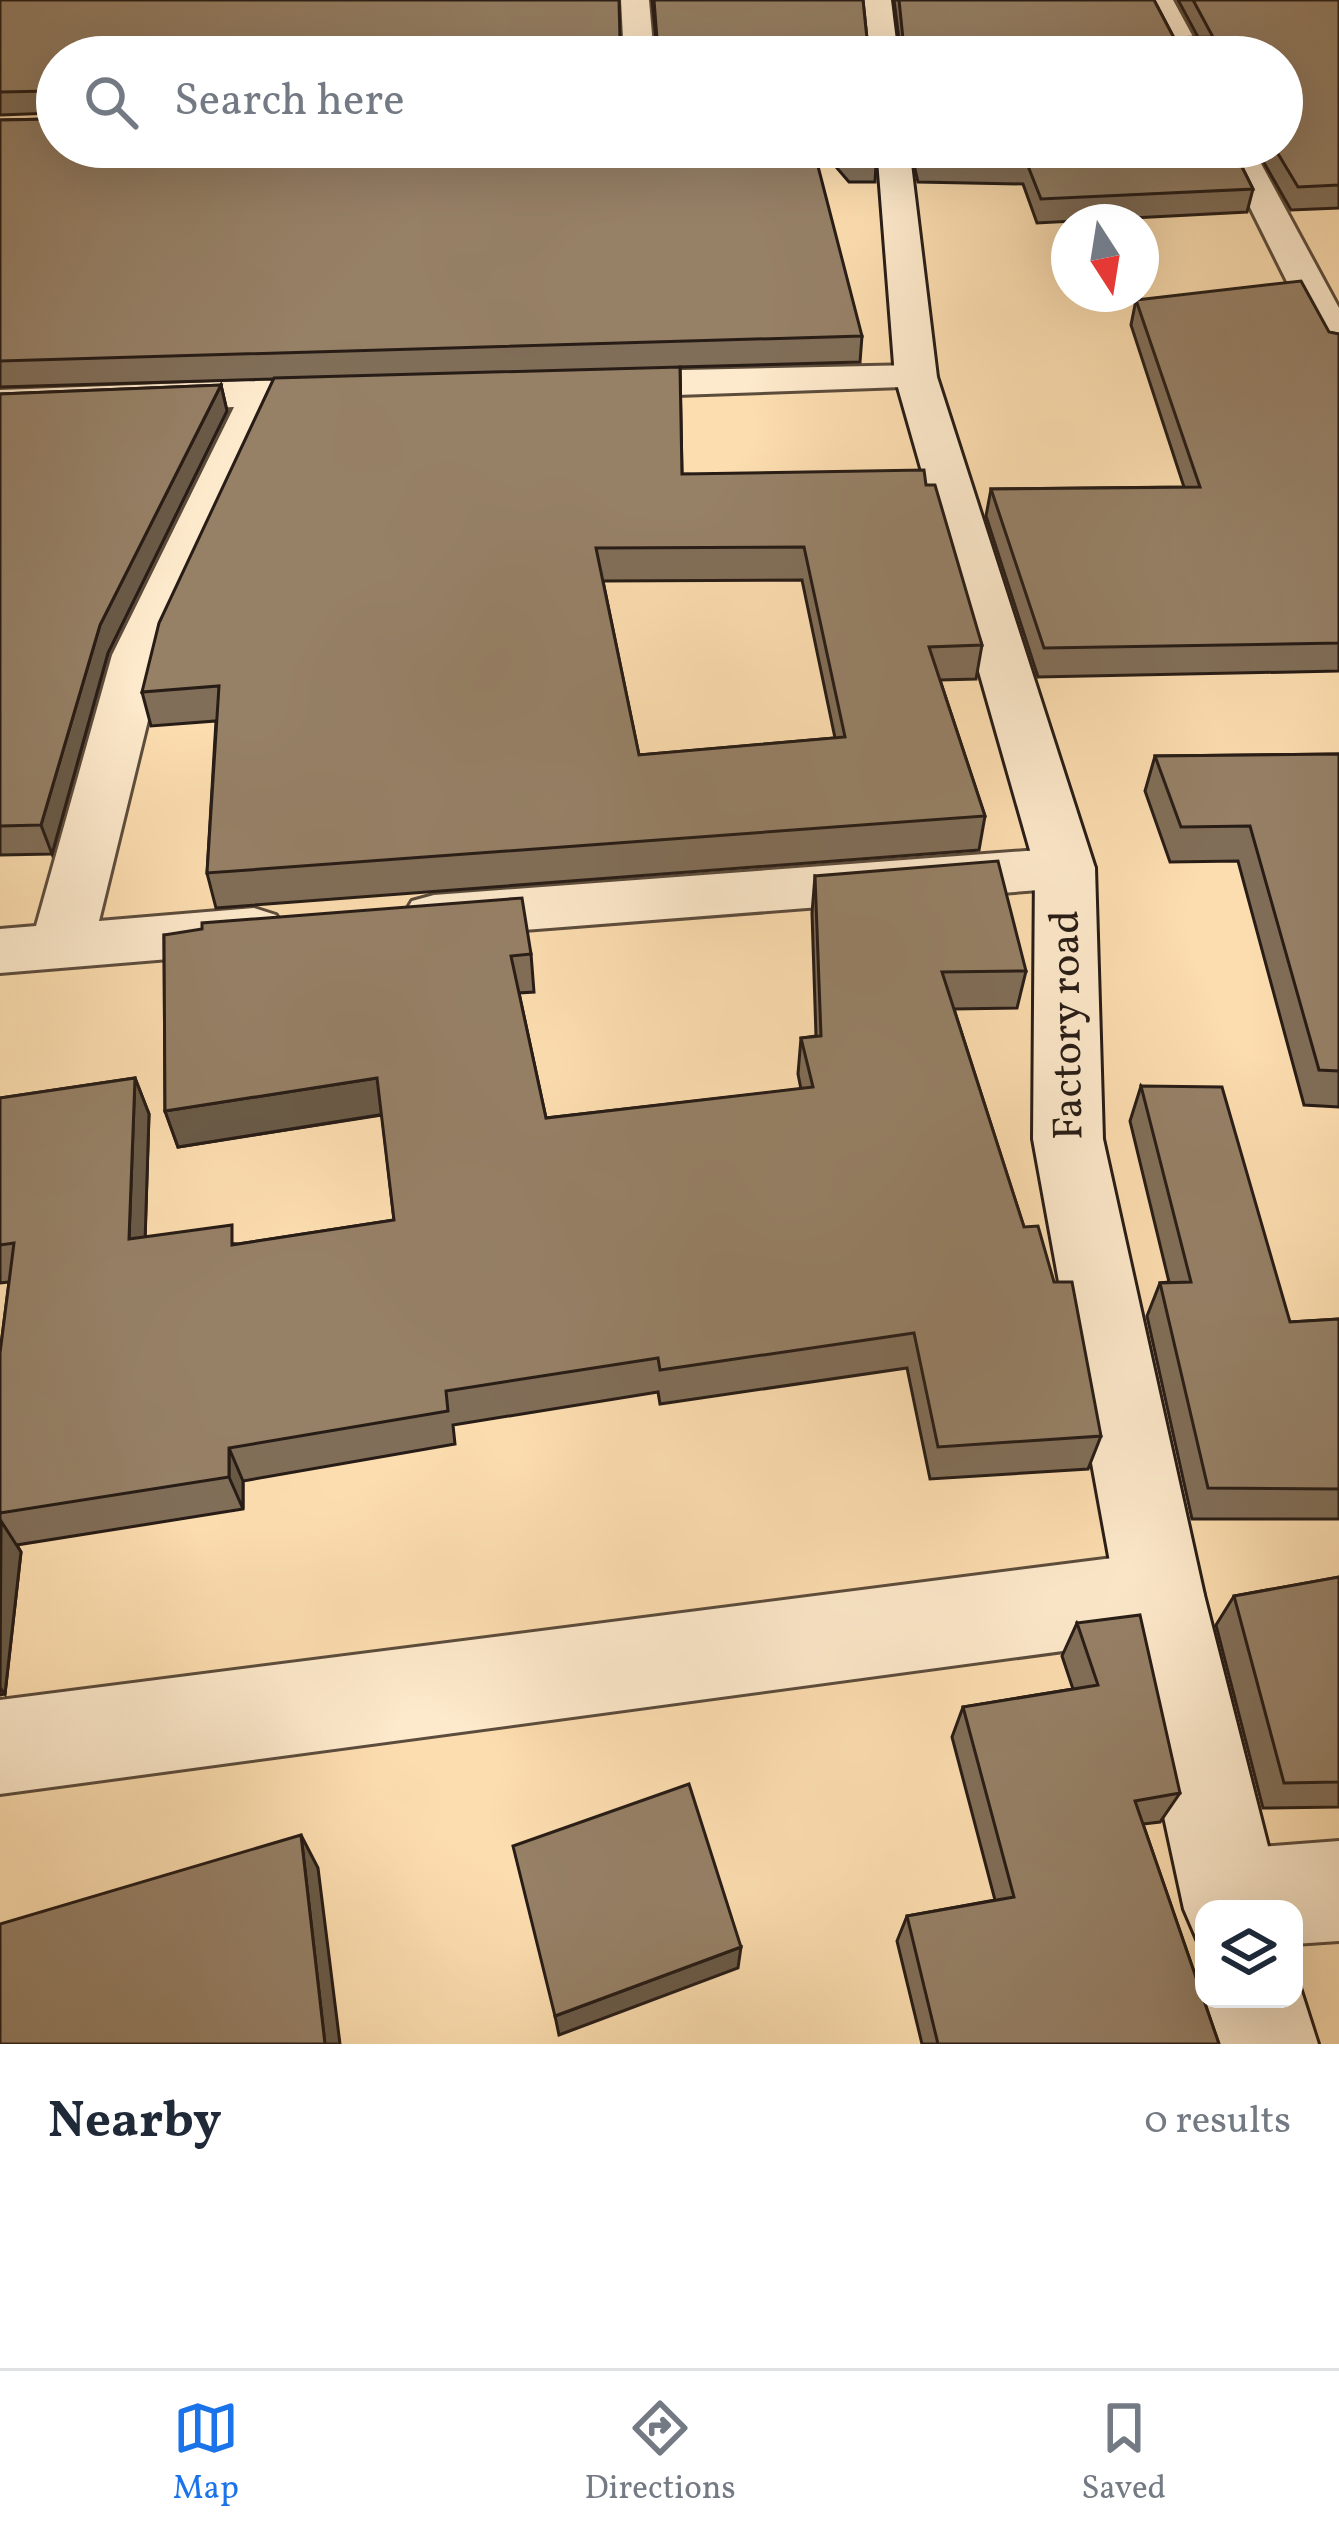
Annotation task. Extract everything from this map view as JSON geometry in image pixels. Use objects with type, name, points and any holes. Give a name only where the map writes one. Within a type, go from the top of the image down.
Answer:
[{"type":"street","points":[[635,0],[638,36]]},
{"type":"street","points":[[877,0],[881,36]]},
{"type":"street","points":[[1160,0],[1178,36]]},
{"type":"street","name":"Factory road","points":[[895,168],[916,377],[1065,868],[1067,1139],[1160,1595],[1232,1900]]},
{"type":"street","points":[[1247,168],[1339,346]]},
{"type":"street","points":[[542,386],[916,377]]},
{"type":"street","points":[[0,403],[402,389]]},
{"type":"street","points":[[62,945],[138,655],[262,392]]},
{"type":"street","points":[[373,921],[1065,868]]},
{"type":"street","points":[[0,951],[301,927]]},
{"type":"street","points":[[0,1748],[1160,1595]]},
{"type":"street","points":[[1266,1900],[1339,1891]]},
{"type":"street","points":[[1257,2008],[1266,2044]]},
{"type":"building","points":[[0,0],[619,0],[620,36],[36,36],[36,91],[0,92]]},
{"type":"building","points":[[654,0],[863,0],[867,36],[657,36]]},
{"type":"building","points":[[899,0],[1154,0],[1173,36],[903,36]]},
{"type":"building","points":[[1193,0],[1339,0],[1339,185],[1298,187],[1287,168],[1303,168],[1303,36],[1212,36]]},
{"type":"building","points":[[36,119],[36,168],[818,168],[862,336],[0,361],[0,120]]},
{"type":"building","points":[[1029,168],[1242,168],[1253,189],[1041,199]]},
{"type":"building","points":[[1301,281],[1329,332],[1339,334],[1339,643],[1044,648],[991,489],[1200,487],[1140,312],[1159,312],[1159,297]]},
{"type":"building","points":[[680,367],[682,474],[924,470],[926,485],[935,485],[982,645],[929,647],[985,816],[207,873],[219,686],[142,692],[159,623],[274,378]],"holes":[[[804,547],[845,737],[639,755],[596,548]]]},
{"type":"building","points":[[221,385],[100,625],[41,825],[0,826],[0,394]]},
{"type":"building","points":[[1339,754],[1339,1071],[1319,1070],[1250,826],[1181,827],[1155,756]]},
{"type":"building","points":[[998,861],[1026,971],[942,972],[1024,1227],[1038,1226],[1054,1282],[1072,1282],[1101,1436],[938,1447],[914,1333],[660,1370],[658,1358],[446,1391],[448,1411],[229,1448],[229,1477],[0,1513],[0,1353],[14,1243],[0,1245],[0,1098],[135,1078],[129,1239],[232,1225],[232,1245],[394,1220],[377,1078],[165,1111],[164,935],[202,929],[202,923],[522,898],[531,954],[511,956],[546,1118],[813,1087],[801,1038],[821,1036],[815,876]]},
{"type":"building","points":[[1141,1086],[1222,1087],[1290,1322],[1339,1319],[1339,1489],[1208,1488],[1160,1283],[1191,1282]]},
{"type":"building","points":[[1339,1577],[1339,1782],[1284,1783],[1234,1596]]},
{"type":"building","points":[[1140,1615],[1180,1793],[1135,1801],[1195,1975],[1195,2008],[1207,2008],[1219,2044],[938,2044],[907,1916],[1014,1897],[963,1707],[1098,1685],[1077,1623]]},
{"type":"building","points":[[689,1784],[741,1947],[555,2016],[513,1846]]},
{"type":"building","points":[[301,1835],[325,2044],[0,2044],[0,1924]]}]
